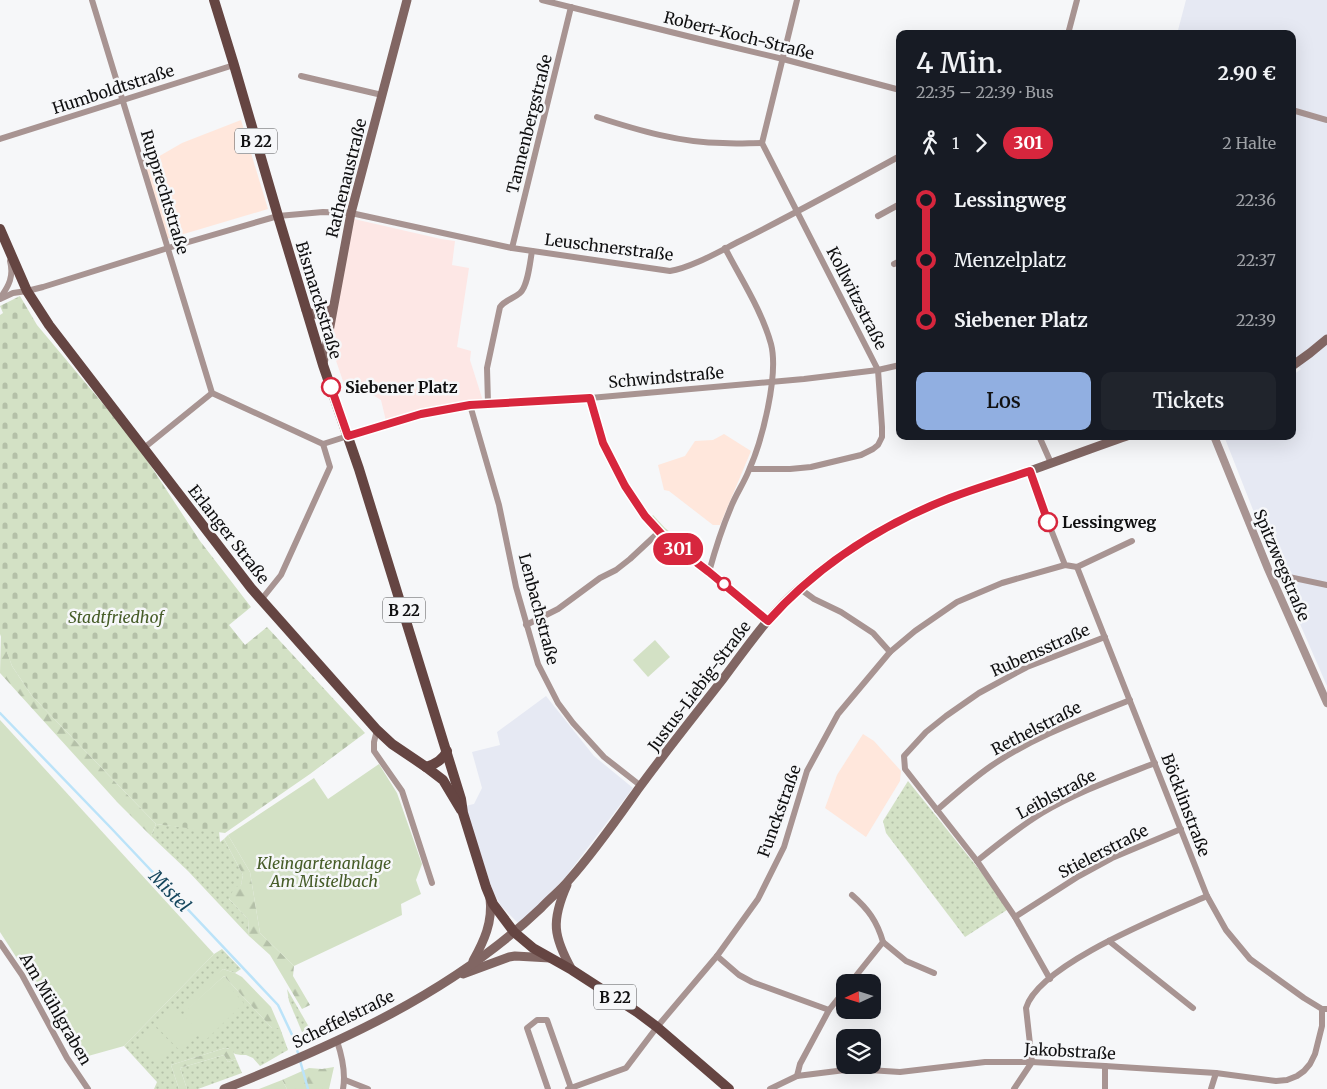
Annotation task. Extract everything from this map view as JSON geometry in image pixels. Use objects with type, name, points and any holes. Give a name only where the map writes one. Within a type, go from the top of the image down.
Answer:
[{"type":"main road","name":"Bismarckstraße","points":[[214,0],[323,365],[348,436],[447,751]]},
{"type":"main road","name":"Rathenaustraße","points":[[323,365],[351,213],[407,0]]},
{"type":"main road","name":"Erlanger Straße","points":[[0,229],[27,291],[49,325],[261,600],[377,730],[392,744],[426,766],[443,780],[463,813]]},
{"type":"main road","points":[[306,310],[314,315],[320,315],[332,309]]},
{"type":"main road","points":[[1296,363],[1327,339]]},
{"type":"main road","name":"Justus-Liebig-Straße","points":[[569,880],[768,621],[799,588],[861,542],[917,512],[949,498],[1116,440]]},
{"type":"main road","points":[[426,766],[442,759],[447,751]]},
{"type":"main road","name":"B 22","points":[[447,751],[461,799],[463,813],[490,897],[514,932],[533,948],[614,996],[657,1027],[729,1089]]},
{"type":"main road","points":[[569,880],[559,905],[556,927],[562,952],[572,970]]},
{"type":"main road","name":"Scheffelstraße","points":[[224,1089],[337,1041],[398,1010],[454,977],[514,932],[569,880]]},
{"type":"main road","points":[[470,966],[483,943],[488,929],[491,912],[490,897]]},
{"type":"main road","points":[[454,977],[508,957],[550,958]]},
{"type":"street","name":"Rupprechtstraße","points":[[92,0],[212,393]]},
{"type":"street","name":"Robert-Koch-Straße","points":[[542,0],[783,59],[896,89]]},
{"type":"street","points":[[598,117],[618,124],[691,141],[722,144],[762,142],[797,0]]},
{"type":"street","points":[[1069,30],[1077,0]]},
{"type":"street","name":"Tannenbergstraße","points":[[512,248],[571,7]]},
{"type":"street","name":"Humboldtstraße","points":[[0,139],[234,65]]},
{"type":"street","points":[[301,76],[382,95]]},
{"type":"street","points":[[1296,111],[1327,120]]},
{"type":"street","name":"Kollwitzstraße","points":[[750,470],[811,467],[844,460],[873,449],[878,445],[882,437],[878,370],[762,142]]},
{"type":"street","name":"Leuschnerstraße","points":[[0,299],[13,293],[27,291],[278,216],[323,212],[351,213],[512,248],[670,271],[679,270],[798,212],[896,158]]},
{"type":"street","points":[[878,216],[896,206]]},
{"type":"street","name":"Erlanger Straße","points":[[0,299],[12,277],[12,268],[6,243]]},
{"type":"street","points":[[709,572],[717,542],[731,506],[750,470],[760,440],[772,381],[773,362],[771,346],[763,321],[725,248]]},
{"type":"street","points":[[488,404],[487,368],[500,307],[502,303],[518,295],[524,287],[532,251]]},
{"type":"street","name":"Schwindstraße","points":[[348,436],[421,414],[470,405],[590,398],[804,379],[878,370],[896,366]]},
{"type":"street","points":[[144,448],[212,393],[323,444],[348,436]]},
{"type":"street","points":[[590,398],[603,443],[611,461],[645,516],[666,539],[768,621]]},
{"type":"street","name":"Lenbachstraße","points":[[470,405],[499,505],[516,587],[538,664],[558,703],[572,723],[604,758],[641,786]]},
{"type":"street","points":[[1041,440],[1050,463]]},
{"type":"street","name":"Spitzwegstraße","points":[[1216,440],[1270,573],[1327,703]]},
{"type":"street","points":[[261,600],[281,575],[330,467],[323,444]]},
{"type":"street","points":[[1030,471],[1065,565],[1078,566],[1132,541]]},
{"type":"street","points":[[526,625],[558,609],[600,578],[616,570],[659,532]]},
{"type":"street","name":"Funckstraße","points":[[570,1088],[626,1068],[657,1027],[717,956],[758,899],[784,847],[807,771],[838,714],[890,652],[915,631],[957,602],[1002,584],[1065,565]]},
{"type":"street","name":"Böcklinstraße","points":[[1078,566],[1207,896],[1226,930],[1250,959],[1304,998],[1325,1009]]},
{"type":"street","points":[[1270,573],[1327,585]]},
{"type":"street","points":[[799,588],[814,599],[841,612],[873,633],[890,652]]},
{"type":"street","name":"Rubensstraße","points":[[937,810],[905,769],[904,756],[926,732],[979,693],[1027,667],[1105,636]]},
{"type":"street","name":"Rethelstraße","points":[[937,810],[966,784],[992,765],[1026,745],[1058,729],[1130,700]]},
{"type":"street","points":[[377,730],[374,751],[402,791],[432,883]]},
{"type":"street","name":"Leiblstraße","points":[[976,861],[1009,835],[1043,813],[1081,793],[1155,763]]},
{"type":"street","points":[[937,810],[1015,917],[1050,978]]},
{"type":"street","name":"Stielerstraße","points":[[1015,917],[1079,876],[1112,858],[1181,829]]},
{"type":"street","points":[[852,895],[866,908],[879,928],[883,942],[906,961],[934,973]]},
{"type":"street","points":[[1014,1089],[1032,1062],[1026,1008],[1032,995],[1050,978],[1079,957],[1109,941],[1207,896]]},
{"type":"street","points":[[1109,941],[1193,1008]]},
{"type":"street","points":[[857,974],[883,942]]},
{"type":"street","name":"Am Mühlgraben","points":[[0,943],[22,975],[67,1058],[88,1089]]},
{"type":"street","points":[[717,956],[739,975],[752,982],[829,1010]]},
{"type":"street","points":[[797,1076],[800,1064],[829,1010],[836,1001]]},
{"type":"street","name":"Jakobstraße","points":[[770,1089],[797,1076],[853,1069],[900,1072],[985,1062],[1032,1062],[1105,1066],[1216,1073],[1276,1081],[1287,1080],[1297,1076],[1310,1064],[1315,1054],[1325,1009]]},
{"type":"street","points":[[548,1089],[528,1028],[537,1020],[548,1020],[570,1088]]},
{"type":"street","points":[[337,1041],[345,1080],[343,1089]]},
{"type":"street","points":[[1105,1066],[1105,1089]]},
{"type":"street","points":[[1211,1089],[1216,1073]]},
{"type":"street","points":[[345,1080],[368,1089]]},
{"type":"shaded area","points":[[1186,0],[1327,0],[1327,686],[1277,571],[1226,440],[1296,440],[1296,373],[1301,369],[1296,365],[1296,30],[1178,30]]},
{"type":"shaded area","points":[[241,120],[268,209],[167,239],[144,165],[182,143]]},
{"type":"shaded area","points":[[354,219],[455,241],[452,265],[469,268],[457,347],[471,351],[470,360],[483,401],[386,421],[381,400],[363,389],[347,393],[330,343]]},
{"type":"shaded area","points":[[724,434],[751,451],[720,525],[713,525],[669,491],[664,490],[658,465],[685,456],[695,441],[713,440]]},
{"type":"shaded area","points":[[546,696],[594,756],[633,788],[564,879],[519,924],[501,906],[493,892],[465,806],[474,804],[482,788],[472,752],[500,745],[497,732]]},
{"type":"shaded area","points":[[863,734],[874,741],[901,771],[900,781],[866,837],[825,808],[837,775]]},
{"type":"green space","name":"Stadtfriedhof","points":[[20,296],[37,325],[135,442],[200,541],[251,607],[229,625],[245,645],[267,627],[365,733],[225,833],[156,824],[32,696],[12,666],[0,634],[0,315],[3,313],[0,306]]},
{"type":"green space","points":[[653,515],[665,528],[694,551],[691,556],[650,518]]},
{"type":"green space","points":[[1,634],[12,666],[32,696],[156,824],[151,836],[118,803],[0,673]]},
{"type":"green space","points":[[655,640],[670,657],[648,677],[633,660]]},
{"type":"green space","points":[[0,720],[214,954],[124,1046],[81,1058],[0,932]]},
{"type":"green space","name":"Kleingartenanlage Am Mistelbach","points":[[379,764],[397,793],[422,864],[416,880],[421,894],[401,904],[402,915],[294,966],[260,933],[250,872],[228,835],[314,778],[328,799]]},
{"type":"green space","points":[[908,781],[1010,908],[965,937],[886,833],[883,821]]},
{"type":"green space","points":[[156,824],[219,831],[220,842],[224,839],[243,875],[241,885],[229,899],[248,919],[249,936],[188,871],[151,836]]},
{"type":"green space","points":[[228,835],[250,872],[260,933],[294,966],[293,976],[310,1005],[302,1009],[270,955],[249,936],[248,919],[229,899],[234,888],[241,885],[243,875],[224,839]]},
{"type":"green space","points":[[222,949],[241,969],[235,973],[223,969],[186,1010],[224,976],[272,1028],[280,1028],[288,1050],[260,1066],[253,1058],[235,1054],[228,1048],[225,1048],[171,1065],[179,1089],[154,1089],[157,1082],[124,1046],[214,954]]},
{"type":"green space","points":[[223,969],[242,977],[271,1007],[280,1028],[272,1028],[224,976],[186,1011],[182,1006]]},
{"type":"green space","points":[[222,979],[244,1003],[206,1040],[183,1015]]},
{"type":"green space","points":[[287,989],[309,1027],[302,1032],[289,1001]]},
{"type":"green space","points":[[170,1007],[198,1035],[181,1052],[154,1024]]},
{"type":"green space","points":[[151,1027],[173,1049],[158,1063],[137,1041]]},
{"type":"green space","points":[[225,1048],[232,1049],[236,1059],[228,1062],[224,1055],[180,1068],[187,1089],[179,1089],[171,1065]]},
{"type":"green space","points":[[224,1055],[228,1062],[236,1059],[242,1073],[198,1089],[187,1089],[180,1068]]},
{"type":"green space","points":[[334,1067],[329,1089],[287,1089],[282,1080],[309,1068],[322,1069]]},
{"type":"green space","points":[[282,1080],[287,1089],[259,1089]]},
{"type":"waterway","name":"Mistel","points":[[0,713],[278,1005],[294,1039],[308,1089]]},
{"type":"bus line","name":"301","points":[[331,387],[348,436],[421,414],[470,405],[590,398],[603,443],[611,461],[645,516],[666,539],[768,621],[799,588],[861,542],[917,512],[949,498],[1030,471],[1048,522]]},
{"type":"place","name":"Siebener Platz","points":[[331,387]]},
{"type":"place","name":"Lessingweg","points":[[1048,522]]}]
